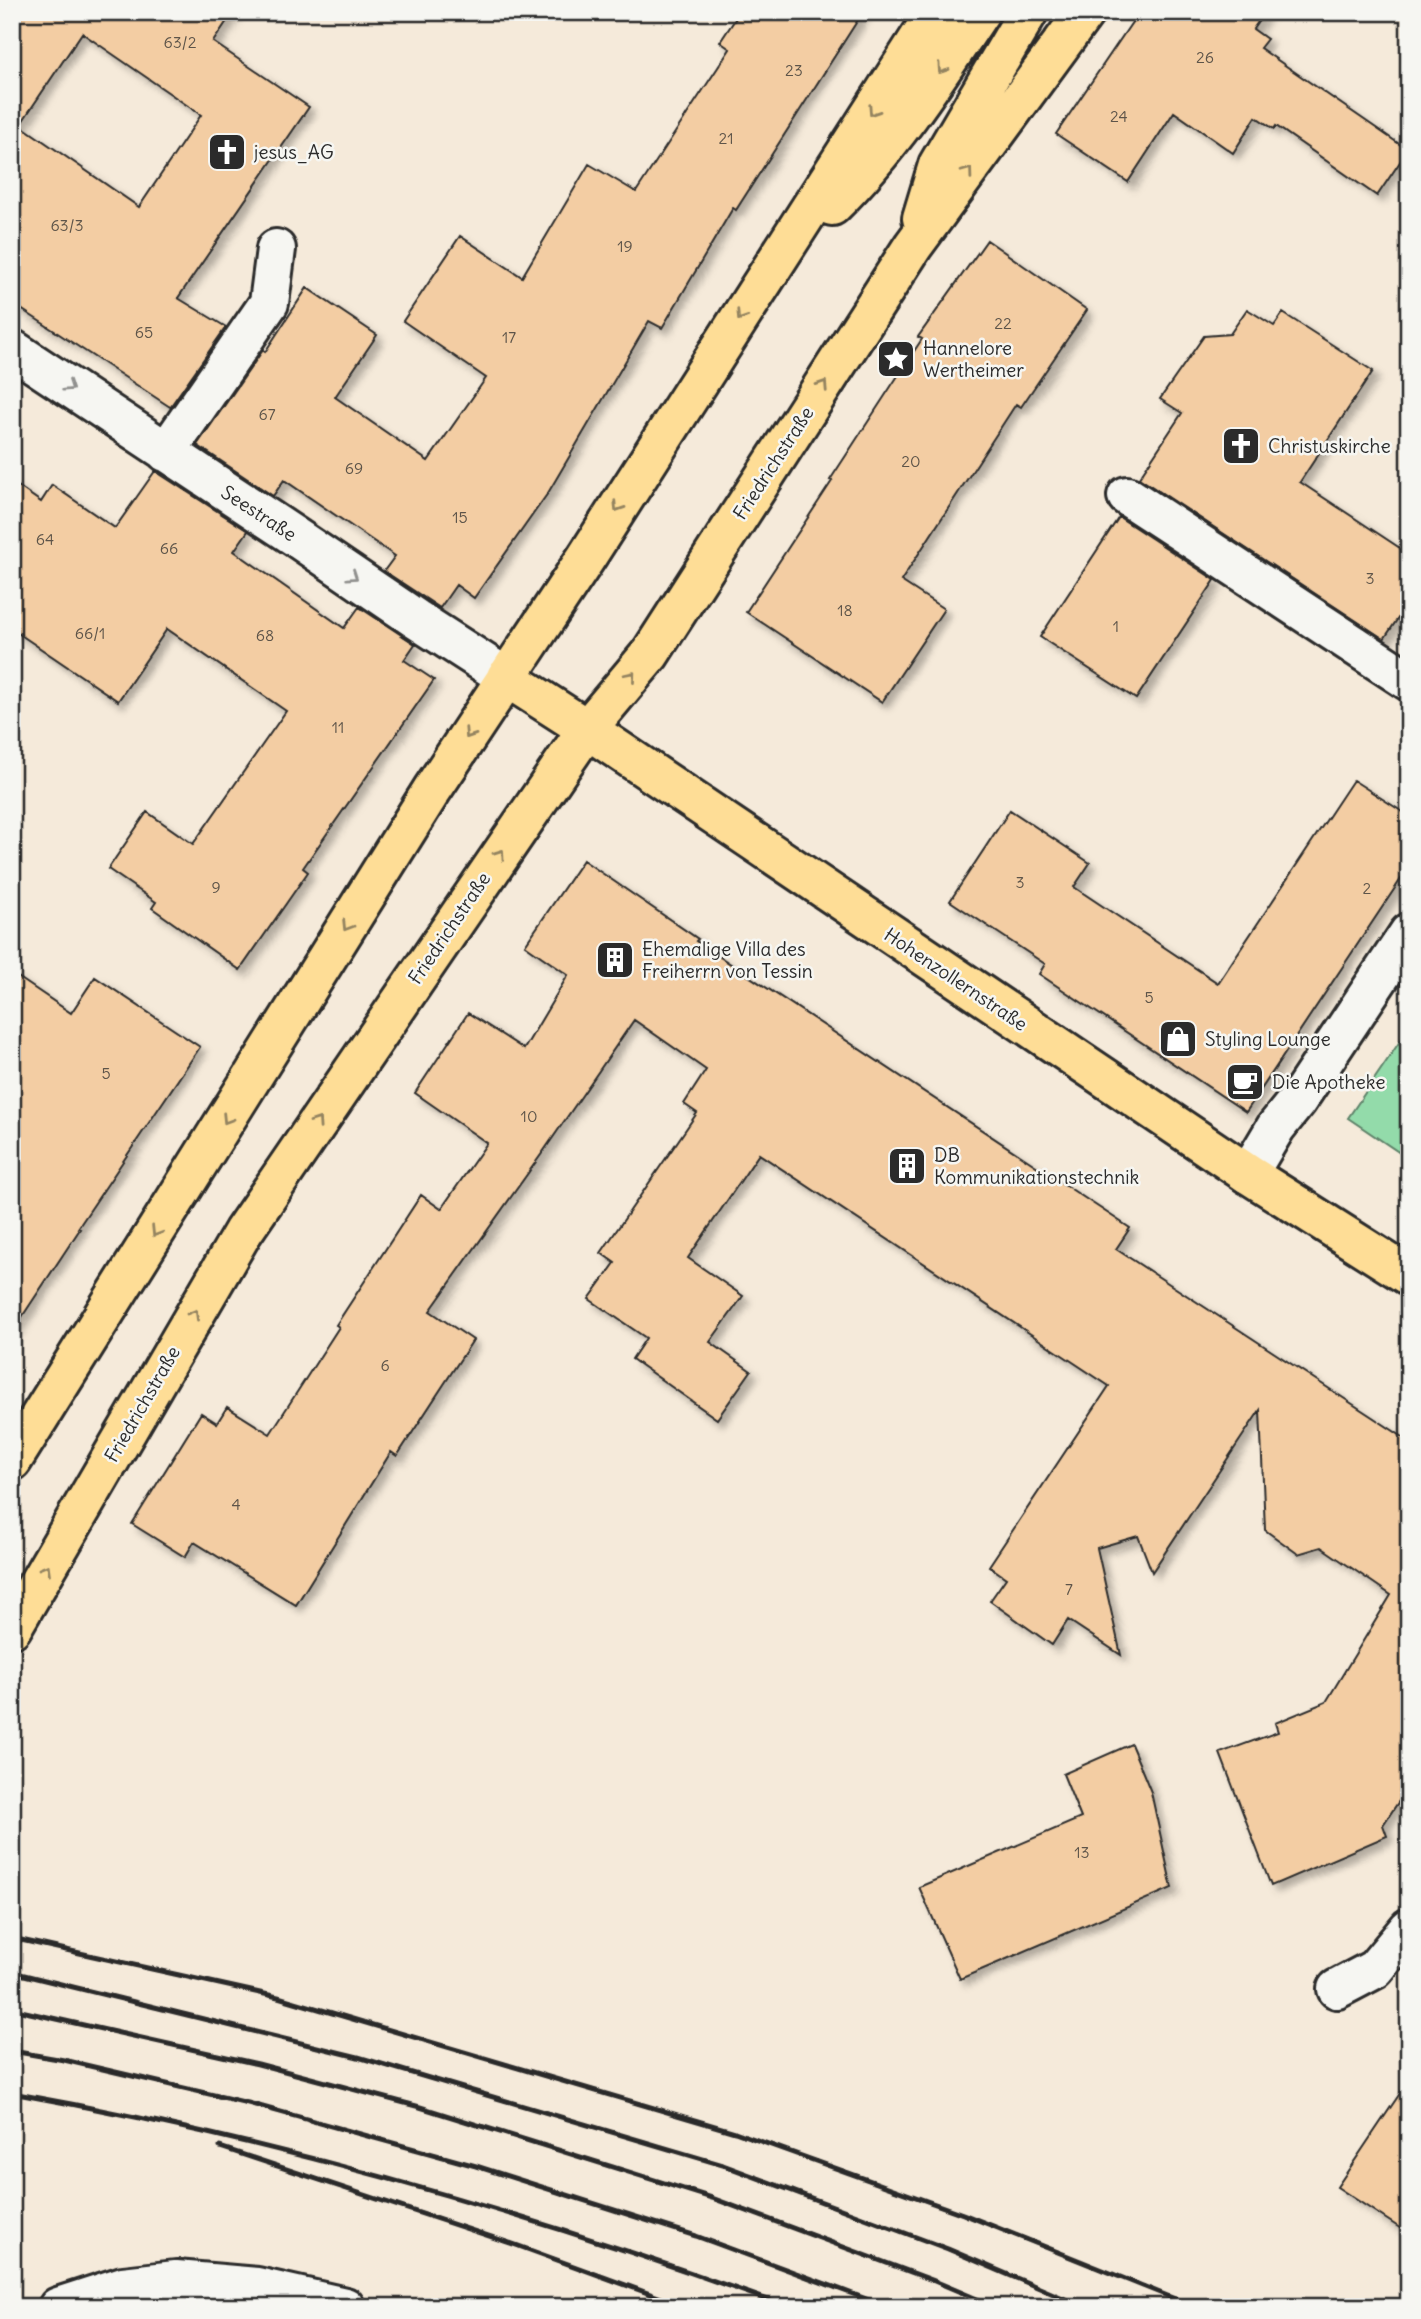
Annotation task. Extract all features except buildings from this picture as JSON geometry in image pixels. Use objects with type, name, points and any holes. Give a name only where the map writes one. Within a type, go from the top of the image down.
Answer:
[{"type":"main road","points":[[12,1461],[425,802],[586,558],[936,12]]},
{"type":"main road","points":[[778,258],[857,181],[929,89],[980,12]]},
{"type":"main road","name":"Friedrichstraße","points":[[913,246],[938,165],[1028,12]]},
{"type":"main road","name":"Friedrichstraße","points":[[12,1628],[243,1231],[587,729],[650,654],[913,246],[1085,12]]},
{"type":"main road","name":"Hohenzollernstraße","points":[[506,677],[1248,1174],[1409,1276]]},
{"type":"street","points":[[166,452],[269,303],[276,249]]},
{"type":"street","name":"Seestraße","points":[[12,349],[506,677]]},
{"type":"street","points":[[1127,496],[1409,681]]},
{"type":"street","points":[[1248,1174],[1276,1126],[1297,1101],[1409,933]]},
{"type":"street","points":[[1337,1989],[1375,1969],[1409,1928]]},
{"type":"street","points":[[58,2307],[123,2286],[176,2280],[257,2287],[345,2307]]},
{"type":"green space","points":[[1409,1028],[1409,1159],[1348,1118]]},
{"type":"railway","points":[[12,1938],[278,1997],[735,2132],[963,2214],[1195,2307]]},
{"type":"railway","points":[[12,1972],[358,2057],[723,2165],[948,2249],[1084,2307]]},
{"type":"railway","points":[[12,2009],[258,2064],[420,2107],[712,2198],[932,2280],[996,2307]]},
{"type":"railway","points":[[12,2051],[64,2060],[248,2103],[476,2166],[696,2236],[888,2307]]},
{"type":"railway","points":[[12,2093],[209,2133],[404,2183],[597,2241],[787,2307]]},
{"type":"railway","points":[[220,2147],[516,2245],[686,2307]]},
{"type":"place","name":"jesus_AG","points":[[227,152]]},
{"type":"place","name":"Hannelore Wertheimer","points":[[896,359]]},
{"type":"place","name":"Christuskirche","points":[[1241,446]]},
{"type":"place","name":"Ehemalige Villa des Freiherrn von Tessin","points":[[615,960]]},
{"type":"place","name":"Styling Lounge","points":[[1178,1039]]},
{"type":"place","name":"Die Apotheke","points":[[1245,1082]]},
{"type":"place","name":"DB Kommunikationstechnik","points":[[907,1166]]}]
